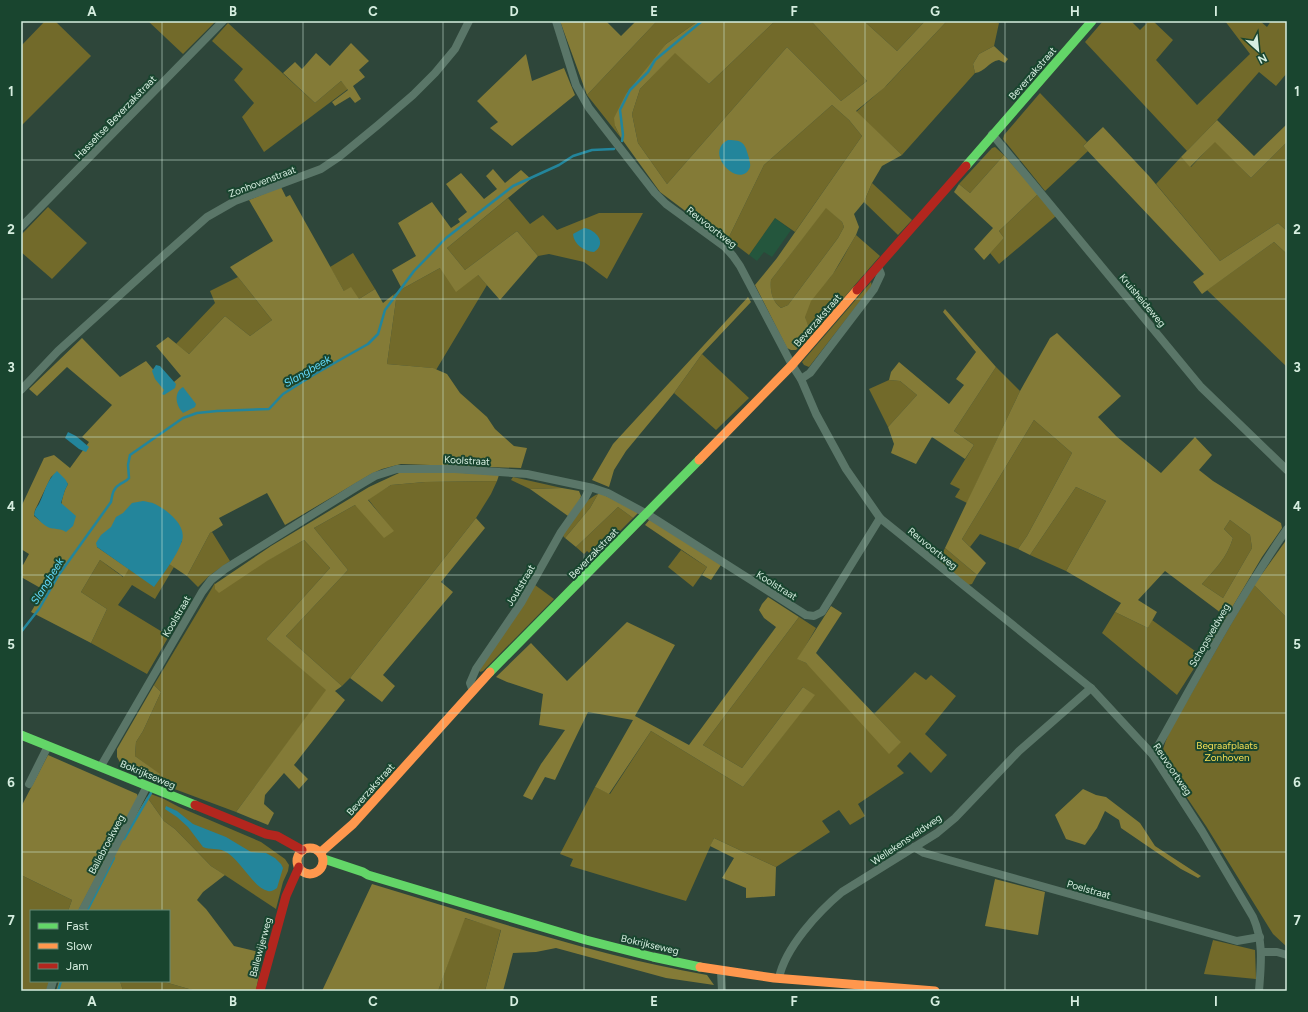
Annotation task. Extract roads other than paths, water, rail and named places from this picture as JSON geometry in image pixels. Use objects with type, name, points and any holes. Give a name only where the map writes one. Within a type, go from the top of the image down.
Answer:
[{"type":"street","name":"Hasseltse Beverzakstraat","points":[[21,227],[223,21]]},
{"type":"street","name":"Zonhovenstraat","points":[[21,390],[58,351],[207,217],[235,200],[321,169],[339,157],[378,125],[413,95],[435,73],[455,49],[469,21]]},
{"type":"street","name":"Reuvoortweg","points":[[556,21],[576,85],[589,108],[655,193],[666,204],[725,247],[742,269],[792,365],[801,379],[816,414],[842,462],[880,518],[1091,688],[1153,755],[1258,927],[1262,952],[1260,991]]},
{"type":"street","name":"Beverzakstraat","points":[[322,855],[353,824],[473,691],[792,365],[1092,21]]},
{"type":"street","name":"Kruisheideweg","points":[[992,134],[1202,387],[1287,470]]},
{"type":"street","points":[[801,379],[810,373],[874,289],[881,274],[878,267]]},
{"type":"street","name":"Koolstraat","points":[[101,766],[186,618],[211,580],[225,569],[375,476],[397,469],[456,469],[527,474],[608,493],[646,514],[806,615],[814,616],[822,612],[880,518]]},
{"type":"street","name":"Joutstraat","points":[[473,691],[470,683],[476,669],[521,603],[561,532],[585,498],[590,488]]},
{"type":"street","name":"Schopsveldweg","points":[[1153,755],[1250,584],[1287,529]]},
{"type":"street","name":"Wellekensveldweg","points":[[780,978],[781,968],[785,960],[819,913],[842,892],[937,833],[955,818],[1019,751],[1091,688]]},
{"type":"street","name":"Bokrijkseweg","points":[[21,735],[101,766],[266,834],[277,836],[302,850],[310,847],[314,848],[322,855],[368,875],[461,904],[620,949],[676,962],[780,978],[935,991]]},
{"type":"street","points":[[29,784],[48,746]]},
{"type":"street","name":"Ballebroekweg","points":[[83,910],[147,786]]},
{"type":"street","name":"Bokrijkseweg","points":[[266,834],[287,851],[305,873],[313,874],[320,870],[327,869],[361,876],[368,875]]},
{"type":"street","name":"Poelstraat","points":[[914,847],[924,853],[1238,941],[1260,937]]},
{"type":"street","points":[[298,864],[298,857],[302,850]]},
{"type":"street","points":[[320,870],[322,867],[322,855]]},
{"type":"street","name":"Ballewijerweg","points":[[260,991],[276,929],[298,864]]},
{"type":"street","name":"Ballewijerweg","points":[[282,910],[309,874]]},
{"type":"street","points":[[1262,952],[1282,952],[1287,955]]},
{"type":"street","points":[[721,970],[722,991]]},
{"type":"water","points":[[728,140],[741,142],[745,146],[748,153],[750,167],[745,173],[739,175],[732,172],[721,161],[719,153],[721,146]]},
{"type":"water","points":[[584,228],[596,234],[600,241],[600,245],[594,252],[580,247],[575,241],[573,234]]},
{"type":"water","points":[[156,365],[160,366],[176,384],[175,388],[164,395],[162,394],[164,390],[155,379],[152,371]]},
{"type":"water","points":[[183,387],[196,404],[195,407],[183,413],[177,403],[177,396]]},
{"type":"water","points":[[68,432],[76,436],[89,447],[86,452],[79,449],[65,438]]},
{"type":"water","points":[[57,471],[68,484],[61,503],[76,516],[73,526],[66,532],[48,527],[34,515],[48,483]]},
{"type":"water","points":[[143,501],[155,504],[170,514],[179,524],[183,535],[177,553],[154,587],[97,547],[96,543],[101,535],[111,527],[116,517],[123,513],[132,503]]},
{"type":"water","points":[[166,806],[177,811],[193,824],[226,837],[251,852],[266,853],[275,858],[283,868],[277,888],[270,891],[262,889],[251,879],[230,854],[222,850],[203,847],[188,827],[165,809]]},
{"type":"waterway","name":"Slangbeek","points":[[622,141],[623,135],[620,110],[630,90],[648,72],[655,60],[702,21]]},
{"type":"waterway","name":"Slangbeek","points":[[21,632],[39,609],[58,576],[111,502],[115,488],[129,478],[128,465],[130,455],[183,418],[197,413],[269,409],[283,394],[368,344],[378,334],[385,310],[414,271],[446,238],[513,186],[559,165],[573,156],[592,150],[614,149]]},
{"type":"waterway","name":"Slangbeek","points":[[124,839],[151,793]]},
{"type":"waterway","name":"Slangbeek","points":[[88,910],[114,858]]},
{"type":"waterway","name":"Slangbeek","points":[[58,991],[61,982]]},
{"type":"park label","name":"Begraafplaats Zonhoven","points":[[1227,750]]}]
